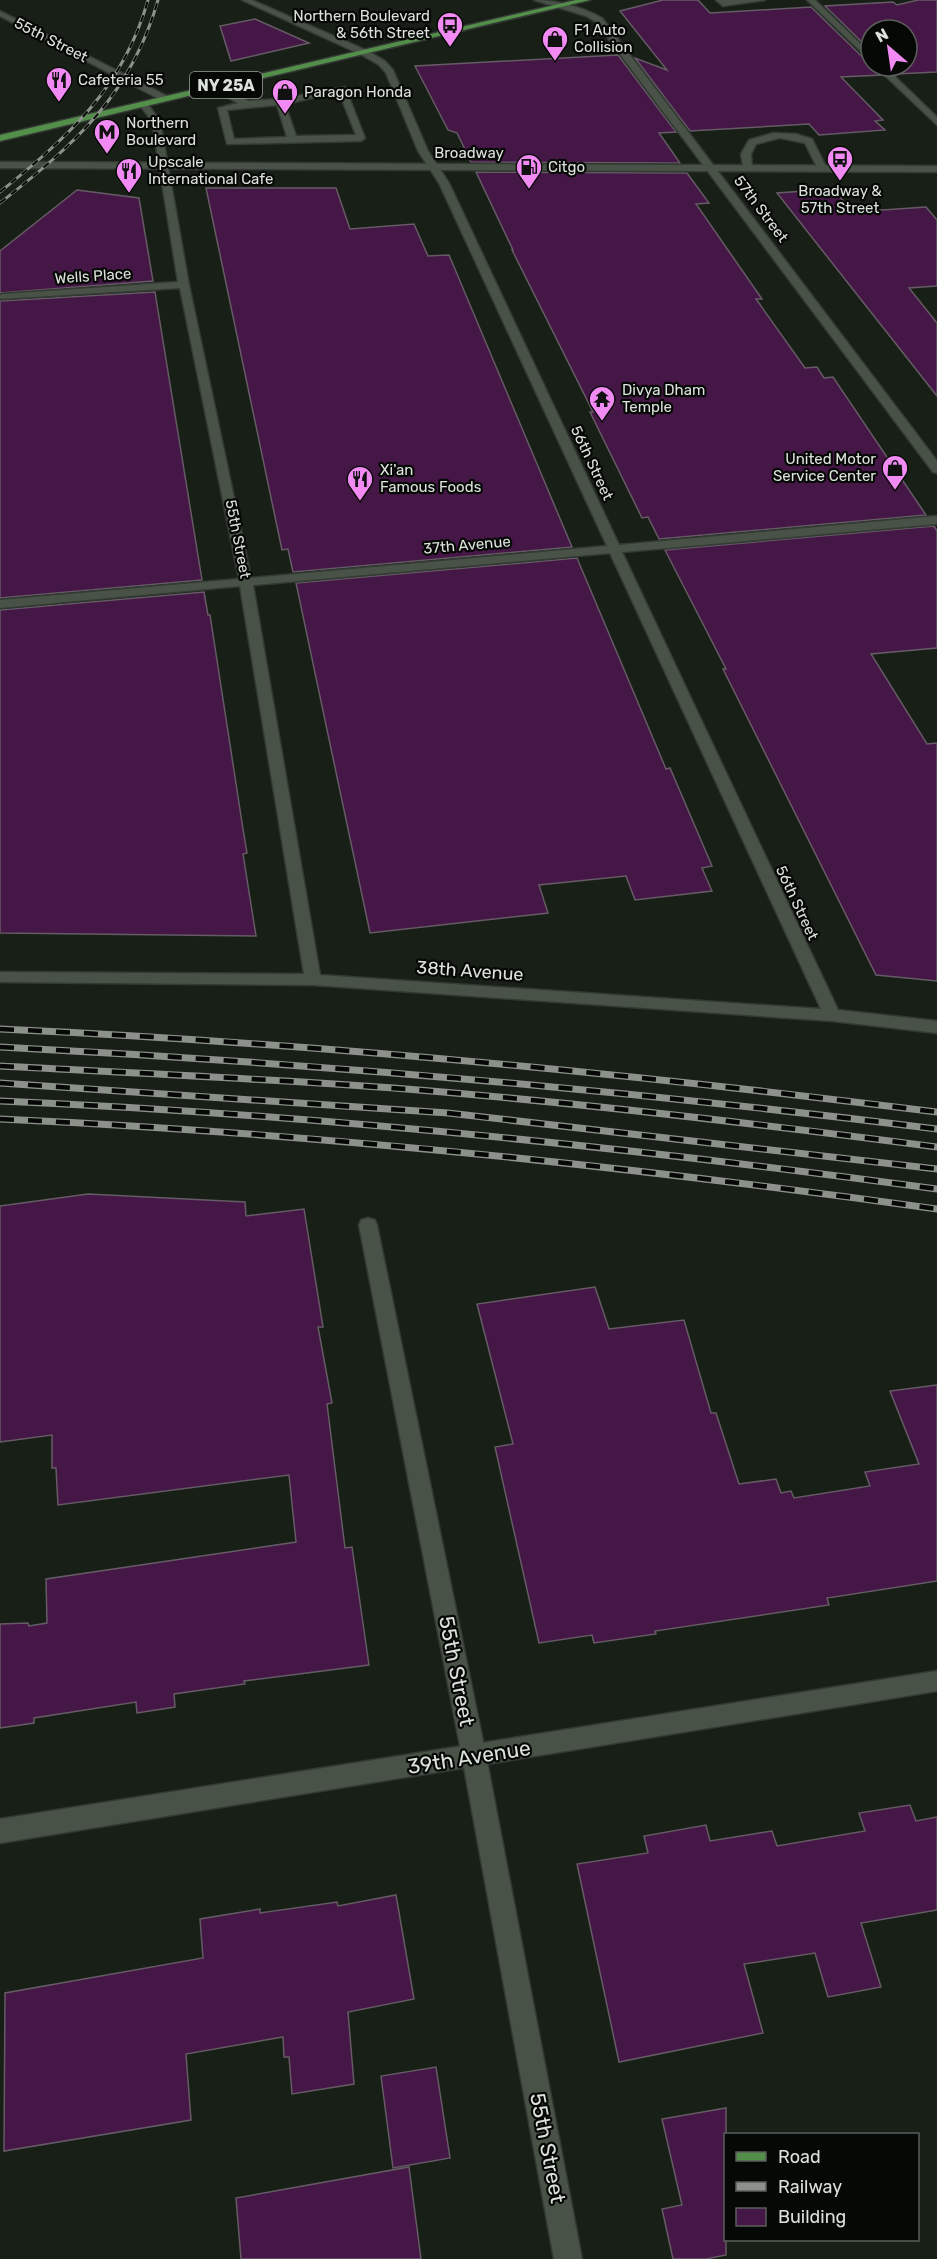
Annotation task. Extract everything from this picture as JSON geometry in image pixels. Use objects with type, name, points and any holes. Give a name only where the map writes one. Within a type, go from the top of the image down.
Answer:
[{"type":"main road","name":"NY 25A","points":[[0,138],[586,0]]},
{"type":"street","name":"56th Street","points":[[246,0],[365,53],[387,68],[423,151],[444,183],[612,548],[832,1015]]},
{"type":"street","name":"57th Street","points":[[538,0],[593,15],[599,20],[937,469]]},
{"type":"street","points":[[720,0],[723,4],[761,0]]},
{"type":"street","points":[[811,0],[859,46]]},
{"type":"street","name":"55th Street","points":[[0,13],[166,99]]},
{"type":"street","points":[[891,78],[937,123]]},
{"type":"street","points":[[216,88],[247,104]]},
{"type":"street","points":[[342,89],[361,138],[230,142],[222,108],[247,104],[279,102],[342,89]]},
{"type":"street","points":[[279,102],[292,139]]},
{"type":"street","name":"55th Street","points":[[143,104],[155,117],[184,285],[246,583],[313,980]]},
{"type":"street","points":[[747,169],[746,154],[752,142],[766,137],[789,136],[809,141],[822,169]]},
{"type":"street","name":"Broadway","points":[[0,165],[937,169]]},
{"type":"street","name":"Wells Place","points":[[3,297],[184,285]]},
{"type":"street","name":"37th Avenue","points":[[0,604],[937,520]]},
{"type":"street","name":"38th Avenue","points":[[0,977],[313,980],[832,1015],[937,1027]]},
{"type":"street","name":"55th Street","points":[[368,1225],[474,1756],[568,2259]]},
{"type":"street","name":"39th Avenue","points":[[0,1830],[937,1681]]},
{"type":"building","points":[[663,0],[698,0],[710,13],[811,7],[859,54],[859,76],[841,77],[883,120],[875,121],[885,130],[819,135],[809,124],[690,131],[635,58],[667,70],[620,11]]},
{"type":"building","points":[[918,0],[937,0],[937,72],[919,73],[919,18],[859,18],[859,39],[825,6],[893,2],[897,5]]},
{"type":"building","points":[[255,19],[309,43],[231,61],[220,26]]},
{"type":"building","points":[[618,55],[676,132],[659,133],[680,163],[471,162],[457,133],[448,130],[415,66]]},
{"type":"building","points":[[476,172],[687,173],[709,203],[696,204],[762,299],[756,299],[805,368],[817,367],[824,378],[833,377],[926,515],[659,539],[648,517],[642,518]]},
{"type":"building","points":[[206,188],[336,188],[350,229],[414,224],[428,256],[449,255],[572,547],[293,572],[288,549],[282,550]]},
{"type":"building","points":[[833,189],[853,212],[926,207],[937,220],[937,286],[909,288],[937,323],[937,396],[777,193]]},
{"type":"building","points":[[77,190],[139,198],[153,281],[0,293],[0,251]]},
{"type":"building","points":[[155,292],[202,580],[0,598],[0,301]]},
{"type":"building","points":[[934,526],[937,531],[937,648],[871,654],[927,744],[937,743],[937,981],[876,975],[665,550]]},
{"type":"building","points":[[577,558],[666,769],[670,768],[712,866],[702,868],[712,891],[635,900],[626,876],[539,885],[548,913],[370,933],[296,583]]},
{"type":"building","points":[[204,592],[208,615],[210,615],[247,853],[243,854],[256,936],[0,933],[0,610]]},
{"type":"building","points":[[88,1194],[245,1202],[246,1216],[304,1209],[323,1327],[318,1327],[332,1403],[327,1404],[345,1548],[352,1547],[369,1665],[244,1681],[245,1684],[174,1694],[175,1707],[137,1713],[136,1702],[34,1718],[34,1723],[0,1728],[0,1624],[28,1623],[29,1626],[47,1623],[46,1579],[296,1542],[289,1475],[58,1505],[56,1468],[52,1468],[52,1435],[0,1442],[0,1206]]},
{"type":"building","points":[[595,1287],[609,1329],[684,1320],[711,1413],[716,1413],[739,1484],[776,1479],[781,1493],[791,1491],[794,1498],[870,1486],[865,1472],[919,1464],[890,1391],[937,1385],[937,1581],[827,1598],[829,1605],[655,1631],[656,1634],[594,1643],[592,1635],[539,1643],[495,1447],[513,1444],[477,1304]]},
{"type":"building","points":[[910,1805],[916,1821],[937,1817],[937,1910],[861,1923],[881,1987],[828,1997],[815,1953],[744,1964],[763,2033],[619,2062],[577,1864],[648,1853],[644,1836],[706,1825],[710,1841],[772,1831],[777,1846],[865,1831],[859,1813]]},
{"type":"building","points":[[396,1895],[414,1999],[348,2012],[354,2084],[292,2094],[289,2057],[284,2057],[283,2037],[186,2054],[191,2120],[4,2151],[5,1993],[203,1958],[200,1919],[260,1909],[260,1913],[337,1902],[338,1906]]},
{"type":"building","points":[[436,2067],[450,2158],[393,2168],[381,2076]]},
{"type":"building","points":[[726,2108],[724,2241],[726,2241],[726,2255],[706,2259],[673,2259],[662,2209],[682,2205],[662,2119]]},
{"type":"building","points":[[409,2167],[421,2259],[241,2259],[236,2198]]},
{"type":"railway","points":[[0,192],[71,130],[108,85],[124,59],[148,0]]},
{"type":"railway","points":[[0,203],[53,160],[97,115],[132,64],[147,34],[158,0]]},
{"type":"railway","points":[[0,1029],[235,1042],[469,1061],[937,1112]]},
{"type":"railway","points":[[0,1047],[235,1061],[469,1079],[703,1102],[937,1129]]},
{"type":"railway","points":[[0,1066],[406,1089],[672,1115],[937,1147]]},
{"type":"railway","points":[[0,1083],[448,1113],[937,1169]]},
{"type":"railway","points":[[0,1101],[352,1123],[703,1159],[937,1189]]},
{"type":"railway","points":[[0,1119],[235,1133],[469,1153],[586,1165],[937,1209]]},
{"type":"place","name":"Northern Boulevard & 56th Street","points":[[450,48]]},
{"type":"place","name":"F1 Auto Collision","points":[[555,62]]},
{"type":"place","name":"Cafeteria 55","points":[[59,103]]},
{"type":"place","name":"Paragon Honda","points":[[285,115]]},
{"type":"place","name":"Northern Boulevard","points":[[107,155]]},
{"type":"place","name":"Broadway & 57th Street","points":[[840,182]]},
{"type":"place","name":"Citgo","points":[[529,190]]},
{"type":"place","name":"Upscale International Cafe","points":[[129,194]]},
{"type":"place","name":"Divya Dham Temple","points":[[602,422]]},
{"type":"place","name":"United Motor Service Center","points":[[895,491]]},
{"type":"place","name":"Xi'an Famous Foods","points":[[360,502]]}]
